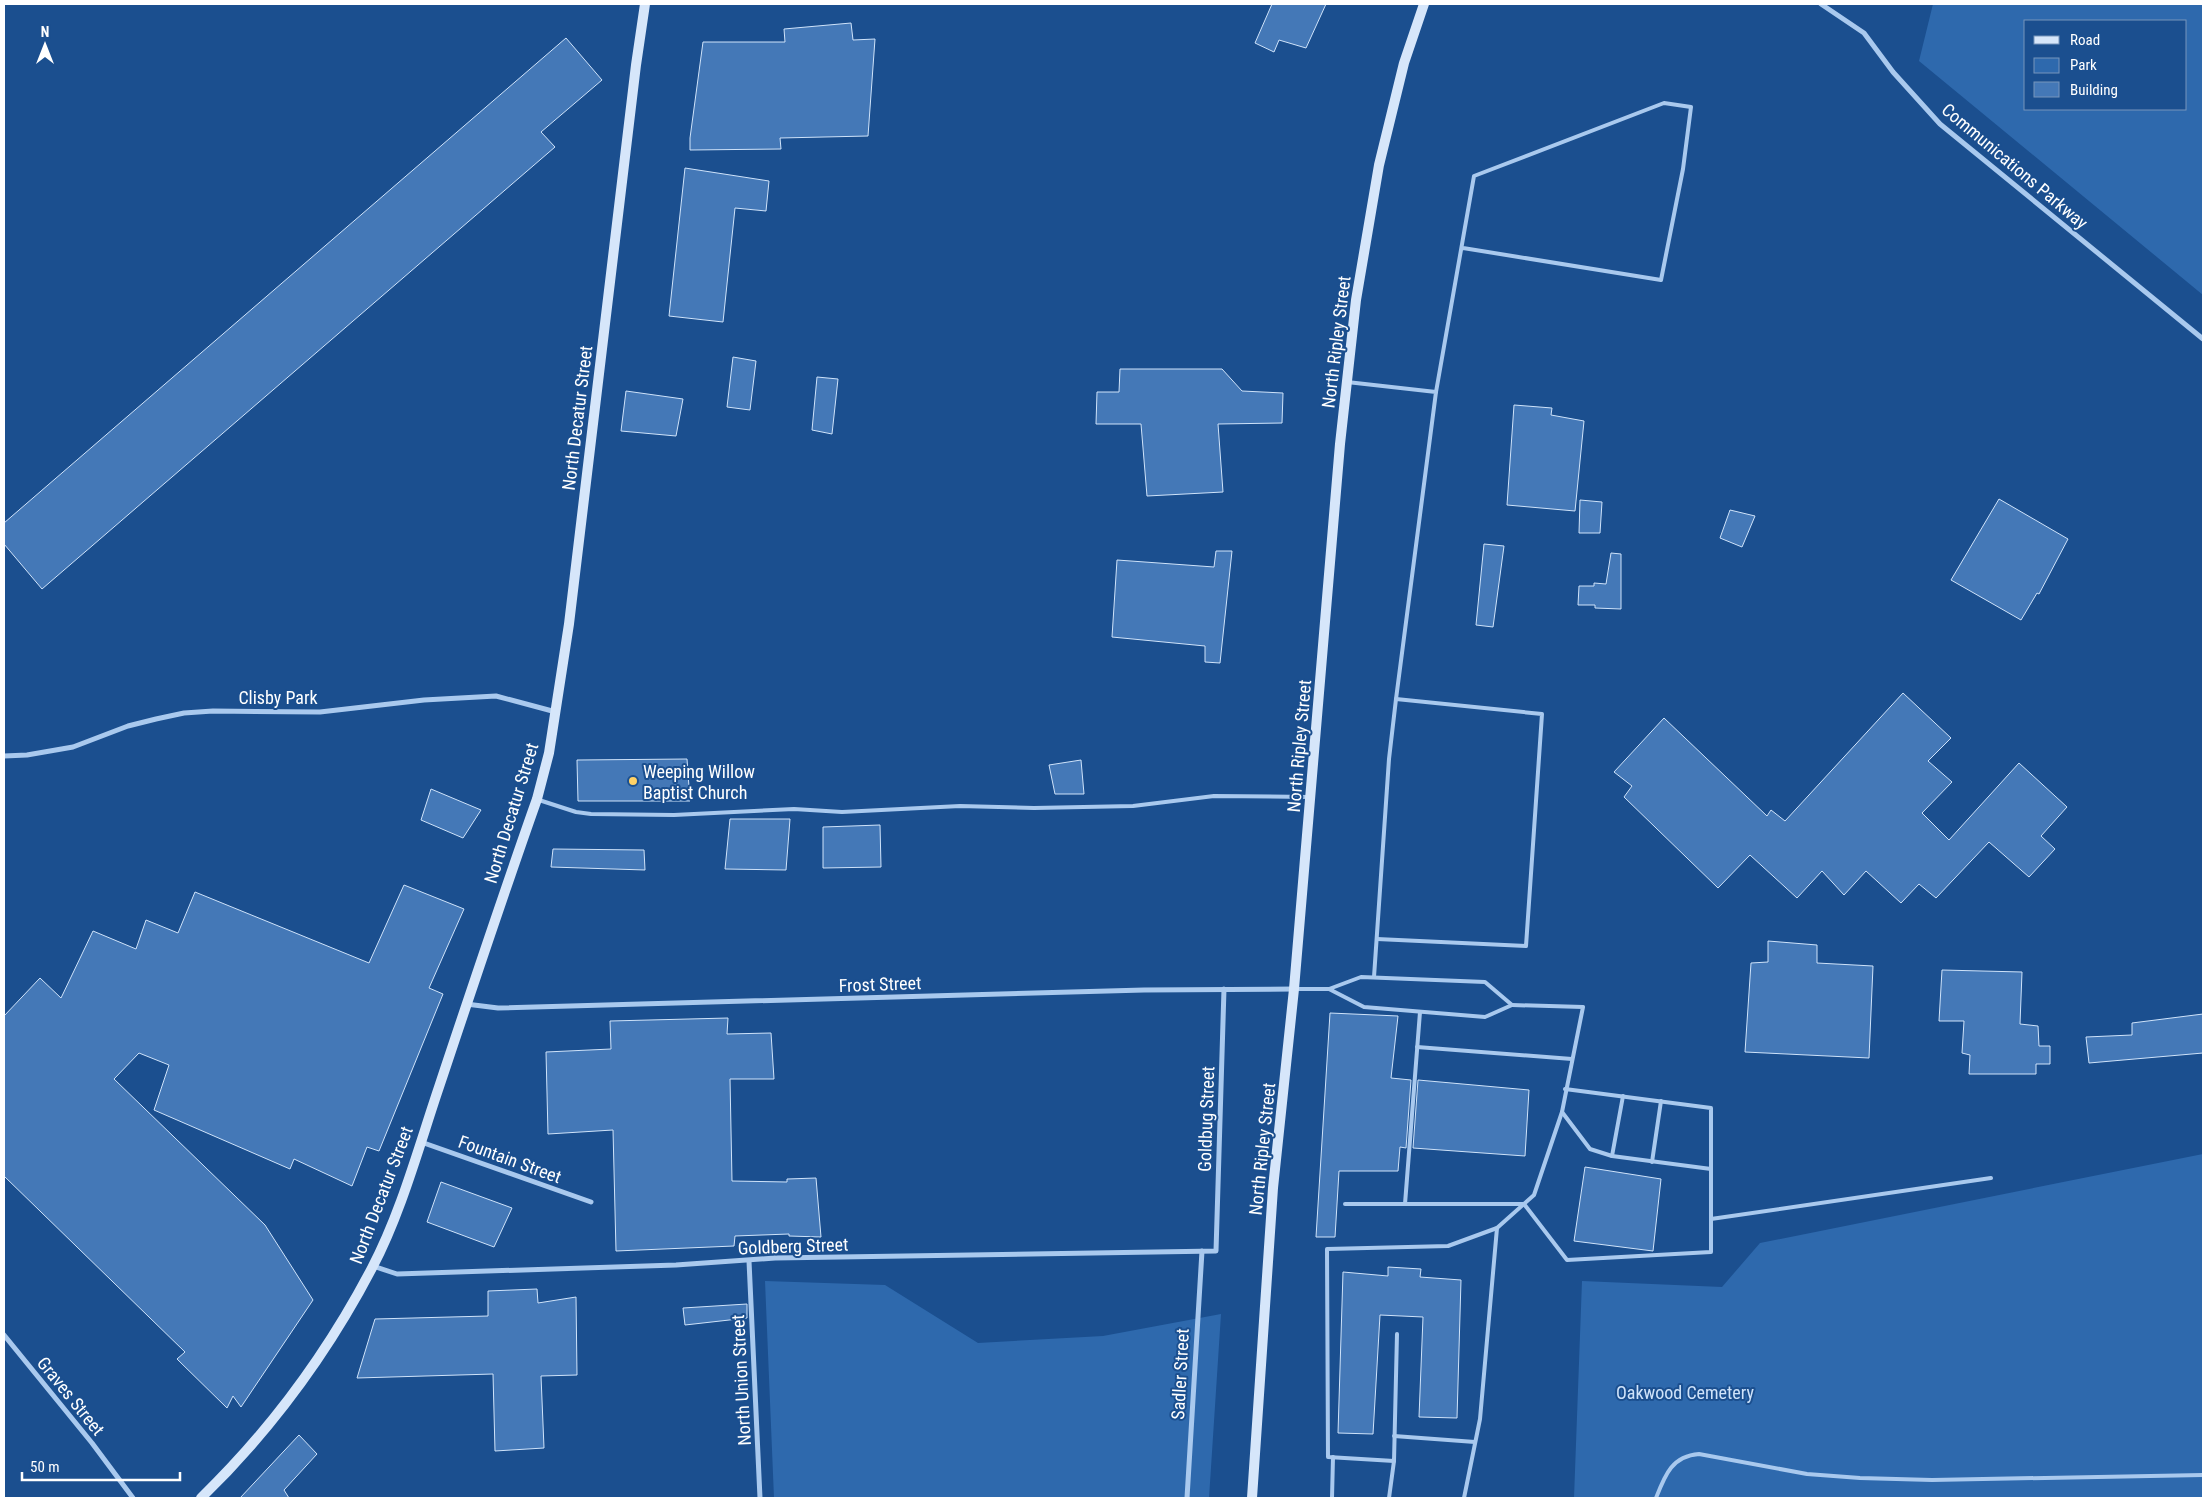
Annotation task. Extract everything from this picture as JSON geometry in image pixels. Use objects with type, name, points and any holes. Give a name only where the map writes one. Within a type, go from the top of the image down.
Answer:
[{"type":"street","name":"North Decatur Street","points":[[201,1498],[233,1467],[303,1382],[339,1328],[373,1266],[392,1223],[421,1142],[466,1004],[537,799],[549,753],[569,624],[636,65],[645,4]]},
{"type":"street","name":"North Ripley Street","points":[[1252,1498],[1273,1188],[1294,989],[1347,382],[1356,300],[1379,165],[1404,62],[1424,4]]},
{"type":"street","name":"Communications Parkway","points":[[1821,4],[1864,33],[1894,72],[1940,124],[2203,339]]},
{"type":"street","name":"Clisby Park","points":[[4,756],[27,755],[73,747],[128,726],[156,719],[203,712],[246,710],[320,712],[424,700],[496,696],[556,712]]},
{"type":"street","name":"Frost Street","points":[[466,1004],[498,1008],[1224,989],[1294,989]]},
{"type":"street","name":"Goldbug Street","points":[[1216,1251],[1224,989]]},
{"type":"street","name":"Fountain Street","points":[[421,1142],[591,1202]]},
{"type":"street","name":"Sadler Street","points":[[1187,1498],[1202,1251]]},
{"type":"street","name":"Goldberg Street","points":[[373,1266],[397,1274],[749,1261],[775,1258],[1216,1251]]},
{"type":"street","name":"North Union Street","points":[[749,1261],[760,1498]]},
{"type":"street","name":"Graves Street","points":[[4,1336],[92,1443],[133,1498]]},
{"type":"lane","points":[[1374,977],[1389,758],[1396,699],[1436,392],[1474,176],[1664,103],[1691,107],[1683,169],[1661,280],[1462,248]]},
{"type":"lane","points":[[1347,382],[1436,392]]},
{"type":"lane","points":[[1377,939],[1526,946],[1542,714],[1396,699]]},
{"type":"lane","points":[[537,799],[576,812],[591,814],[674,815],[794,809],[842,812],[960,806],[1034,808],[1133,806],[1214,796],[1311,797]]},
{"type":"lane","points":[[1294,989],[1329,989],[1361,977],[1485,982],[1512,1005]]},
{"type":"lane","points":[[1329,989],[1364,1007],[1485,1017],[1512,1005],[1583,1007],[1565,1089],[1562,1112],[1534,1194],[1524,1204],[1497,1228],[1448,1246],[1327,1249],[1328,1457],[1394,1461]]},
{"type":"lane","points":[[1405,1204],[1420,1012]]},
{"type":"lane","points":[[1417,1046],[1572,1059]]},
{"type":"lane","points":[[1524,1204],[1567,1260],[1711,1252],[1711,1108],[1565,1089]]},
{"type":"lane","points":[[1612,1156],[1623,1096]]},
{"type":"lane","points":[[1652,1162],[1661,1101]]},
{"type":"lane","points":[[1562,1112],[1590,1149],[1612,1156],[1711,1169]]},
{"type":"lane","points":[[1711,1219],[1991,1178]]},
{"type":"lane","points":[[1345,1204],[1524,1204]]},
{"type":"lane","points":[[1464,1498],[1480,1419],[1497,1228]]},
{"type":"lane","points":[[1389,1498],[1394,1461],[1397,1334]]},
{"type":"lane","points":[[1394,1436],[1475,1442]]},
{"type":"lane","points":[[1656,1498],[1670,1468],[1678,1460],[1689,1455],[1700,1454],[1807,1474],[1860,1478],[1932,1480],[2203,1475]]},
{"type":"lane","points":[[1332,1498],[1333,1457]]},
{"type":"green space","points":[[1933,4],[2203,4],[2203,295],[1919,61]]},
{"type":"green space","name":"Oakwood Cemetery","points":[[2203,1154],[2203,1498],[1574,1498],[1582,1281],[1722,1287],[1760,1243]]},
{"type":"green space","points":[[765,1281],[885,1285],[978,1343],[1103,1336],[1221,1314],[1209,1498],[774,1498]]},
{"type":"building","points":[[1272,4],[1326,4],[1306,48],[1279,40],[1274,52],[1255,43]]},
{"type":"building","points":[[851,23],[853,40],[875,39],[868,136],[780,138],[781,149],[690,150],[703,42],[785,42],[784,29]]},
{"type":"building","points":[[566,38],[602,80],[541,132],[555,147],[42,589],[4,544],[4,523]]},
{"type":"building","points":[[685,168],[769,181],[766,211],[735,208],[723,322],[669,316]]},
{"type":"building","points":[[733,357],[756,361],[750,410],[727,407]]},
{"type":"building","points":[[1120,369],[1222,369],[1242,391],[1283,393],[1282,423],[1218,424],[1223,492],[1147,496],[1141,424],[1096,424],[1097,392],[1119,392]]},
{"type":"building","points":[[817,377],[838,379],[832,434],[812,430]]},
{"type":"building","points":[[626,391],[683,399],[676,436],[621,431]]},
{"type":"building","points":[[1514,405],[1552,408],[1551,415],[1584,421],[1575,511],[1507,505]]},
{"type":"building","points":[[1999,499],[2068,539],[2039,594],[2037,593],[2021,620],[1951,580]]},
{"type":"building","points":[[1580,500],[1602,502],[1600,533],[1579,533]]},
{"type":"building","points":[[1730,510],[1755,516],[1742,547],[1720,538]]},
{"type":"building","points":[[1484,544],[1504,546],[1493,627],[1476,625]]},
{"type":"building","points":[[1216,551],[1232,551],[1220,663],[1205,662],[1205,646],[1112,637],[1117,560],[1214,567]]},
{"type":"building","points":[[1611,553],[1621,554],[1621,609],[1595,608],[1595,605],[1578,605],[1579,586],[1594,586],[1594,583],[1606,584]]},
{"type":"building","points":[[1903,693],[1951,738],[1928,761],[1952,782],[1922,813],[1949,840],[2019,763],[2067,807],[2041,836],[2055,849],[2029,877],[1989,842],[1936,898],[1919,884],[1901,903],[1866,871],[1844,895],[1822,871],[1797,898],[1750,855],[1718,888],[1624,797],[1632,786],[1614,772],[1664,718],[1767,816],[1771,810],[1785,821]]},
{"type":"building","name":"Weeping Willow Baptist Church","points":[[687,759],[690,801],[578,801],[577,760]]},
{"type":"building","points":[[1081,760],[1084,794],[1055,794],[1049,765]]},
{"type":"building","points":[[431,789],[481,810],[463,838],[421,820]]},
{"type":"building","points":[[730,819],[790,819],[786,870],[725,869]]},
{"type":"building","points":[[880,825],[881,867],[823,868],[823,827]]},
{"type":"building","points":[[553,849],[644,850],[645,870],[551,867]]},
{"type":"building","points":[[404,885],[464,909],[429,988],[443,994],[379,1151],[367,1147],[352,1186],[294,1159],[290,1169],[154,1110],[169,1065],[139,1053],[114,1079],[265,1225],[313,1300],[241,1407],[233,1396],[227,1408],[177,1359],[185,1352],[4,1176],[4,1016],[40,978],[61,998],[93,931],[136,949],[146,920],[178,933],[195,892],[369,963]]},
{"type":"building","points":[[1768,941],[1817,945],[1817,963],[1873,966],[1869,1058],[1745,1052],[1751,963],[1768,962]]},
{"type":"building","points":[[1942,970],[2022,972],[2020,1024],[2038,1026],[2039,1046],[2050,1046],[2050,1064],[2036,1064],[2036,1074],[1969,1074],[1970,1055],[1962,1053],[1964,1021],[1939,1021]]},
{"type":"building","points":[[1330,1013],[1398,1016],[1391,1078],[1411,1080],[1406,1148],[1400,1147],[1398,1171],[1339,1171],[1335,1237],[1316,1237]]},
{"type":"building","points":[[2203,1014],[2203,1053],[2089,1063],[2086,1037],[2132,1035],[2132,1023]]},
{"type":"building","points":[[728,1018],[727,1034],[771,1033],[774,1079],[730,1079],[732,1181],[787,1182],[787,1179],[816,1178],[821,1237],[789,1236],[789,1234],[735,1236],[734,1246],[616,1251],[613,1130],[548,1134],[546,1052],[611,1049],[610,1021]]},
{"type":"building","points":[[1418,1080],[1529,1090],[1525,1156],[1413,1148]]},
{"type":"building","points":[[1585,1167],[1661,1179],[1653,1251],[1574,1241]]},
{"type":"building","points":[[441,1182],[512,1208],[494,1247],[427,1222]]},
{"type":"building","points":[[1388,1267],[1421,1269],[1420,1277],[1461,1280],[1457,1418],[1419,1417],[1423,1317],[1380,1315],[1373,1434],[1338,1433],[1343,1272],[1388,1276]]},
{"type":"building","points":[[537,1289],[538,1303],[576,1297],[577,1375],[541,1376],[544,1448],[495,1451],[493,1374],[357,1378],[375,1319],[488,1316],[488,1291]]},
{"type":"building","points":[[747,1304],[747,1318],[685,1325],[683,1308]]},
{"type":"building","points":[[299,1435],[317,1454],[284,1490],[289,1498],[240,1498]]},
{"type":"place","name":"Weeping Willow Baptist Church","points":[[633,781]]}]
